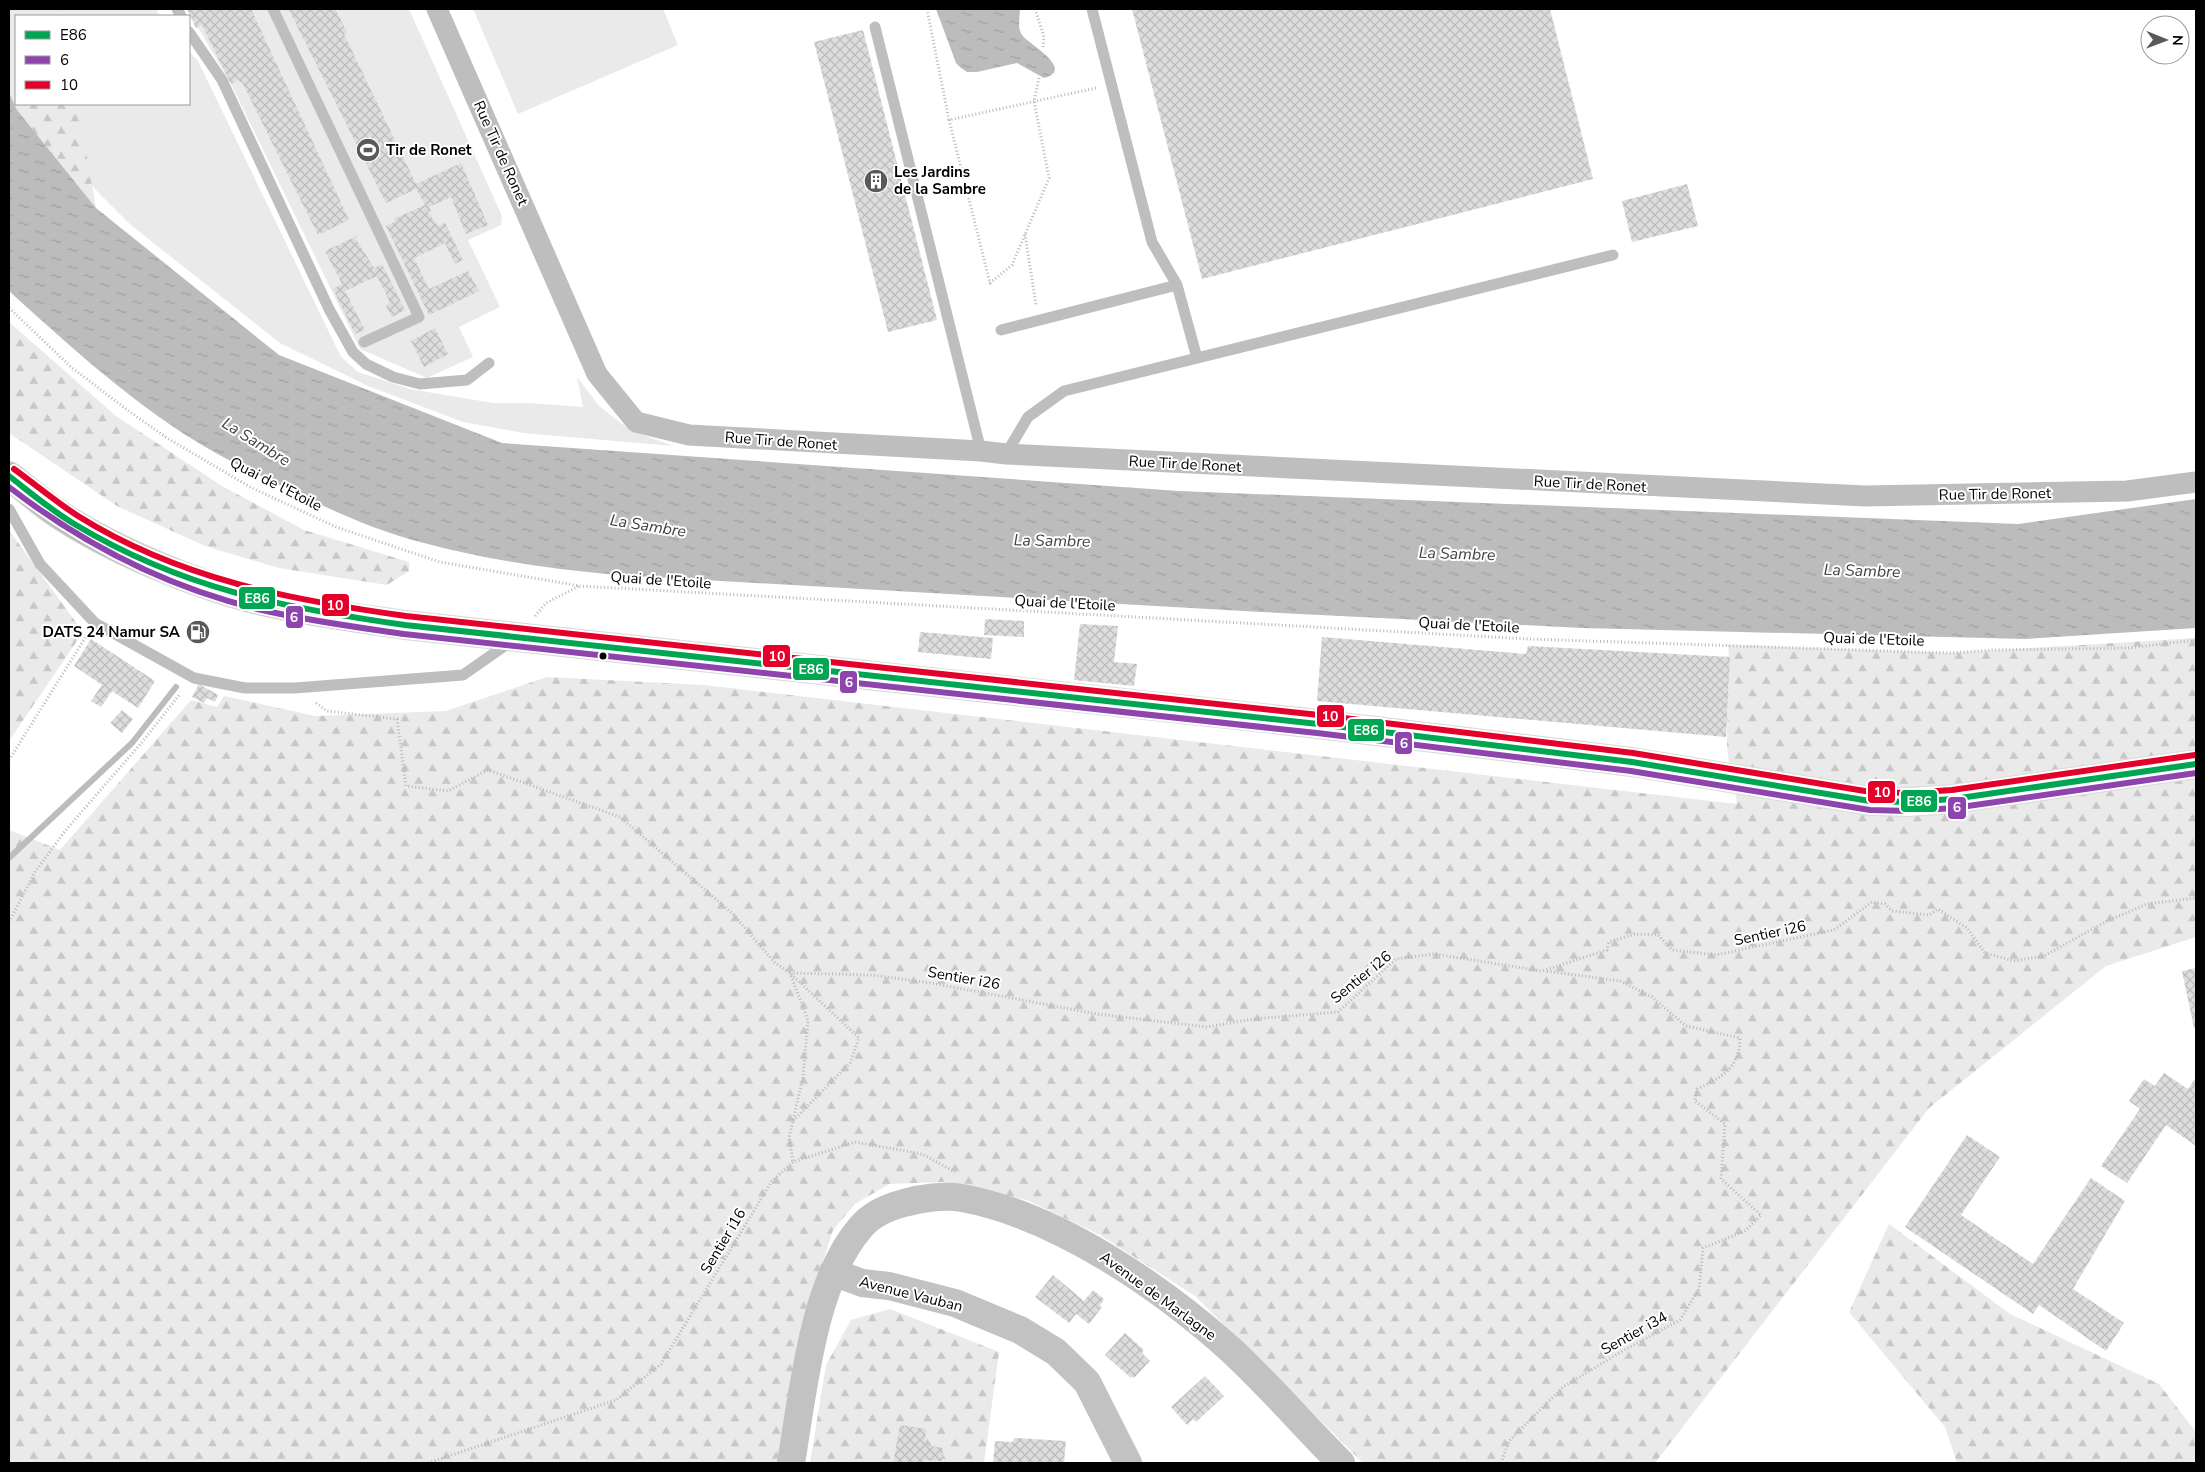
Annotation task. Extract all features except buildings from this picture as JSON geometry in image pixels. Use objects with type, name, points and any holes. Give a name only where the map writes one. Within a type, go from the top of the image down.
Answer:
[{"type":"main road","points":[[9,476],[54,512],[122,550],[185,576],[260,600],[321,613],[395,624],[1318,724],[1632,762],[1870,801],[1908,802],[1953,799],[2196,764]]},
{"type":"main road","name":"Avenue de Marlagne","points":[[791,1463],[815,1330],[833,1272],[862,1226],[870,1218],[894,1206],[928,1198],[960,1197],[1000,1208],[1042,1224],[1090,1248],[1136,1277],[1195,1321],[1231,1351],[1341,1463]]},
{"type":"main road","name":"Avenue Vauban","points":[[833,1272],[862,1282],[889,1286],[955,1303],[1020,1330],[1056,1352],[1087,1382],[1128,1463]]},
{"type":"street","name":"Rue Tir de Ronet","points":[[438,9],[597,374],[636,422],[688,435],[981,451],[1006,454],[1865,496],[2127,491],[2196,482]]},
{"type":"lane","points":[[273,9],[419,317],[364,342]]},
{"type":"lane","points":[[1092,9],[1152,242],[1177,285],[1197,358]]},
{"type":"lane","points":[[875,27],[981,451]]},
{"type":"lane","points":[[190,33],[222,80],[329,309],[353,352],[366,364],[393,378],[420,384],[467,380],[489,363]]},
{"type":"lane","points":[[1006,454],[1028,417],[1064,390],[1613,255]]},
{"type":"lane","points":[[1001,330],[1177,285]]},
{"type":"lane","points":[[9,509],[40,564],[94,624],[194,678],[245,688],[295,688],[463,676],[516,638]]},
{"type":"path","points":[[927,9],[949,120],[990,283],[1012,265],[1049,178],[1034,101],[1039,78]]},
{"type":"path","points":[[1035,9],[1044,37],[1043,47]]},
{"type":"path","points":[[949,120],[1112,84]]},
{"type":"path","points":[[1025,234],[1039,320]]},
{"type":"path","name":"Quai de l'Etoile","points":[[9,308],[71,367],[130,412],[167,438],[250,487],[336,526],[440,562],[580,586],[1529,639],[1950,653],[1991,650],[2128,648],[2196,640]]},
{"type":"path","points":[[516,638],[546,603],[580,586]]},
{"type":"path","points":[[9,760],[94,624]]},
{"type":"path","points":[[295,688],[327,711],[396,719],[406,786],[448,791],[488,770],[620,817],[732,913],[774,962],[790,973],[859,1038],[850,1062],[792,1122]]},
{"type":"path","points":[[9,922],[35,872],[65,831],[143,741],[180,694]]},
{"type":"path","name":"Sentier i26","points":[[790,973],[872,975],[931,983],[1097,1014],[1207,1027],[1253,1018],[1338,1012],[1396,959],[1434,954],[1542,971],[1607,950],[1609,942],[1635,934],[1658,935],[1672,950],[1716,955],[1834,930],[1872,902],[1885,904],[1892,911],[1929,915],[1938,909],[1967,928],[1985,953],[2014,961],[2044,956],[2107,921],[2147,904],[2196,898]]},
{"type":"path","name":"Sentier i34","points":[[1501,1463],[1509,1440],[1563,1387],[1619,1353],[1680,1320],[1700,1289],[1703,1248],[1745,1231],[1761,1215],[1721,1179],[1725,1124],[1695,1101],[1697,1089],[1720,1078],[1740,1053],[1740,1038],[1686,1026],[1652,997],[1620,981],[1542,971]]},
{"type":"path","points":[[790,973],[808,1020],[803,1078],[789,1138],[793,1162]]},
{"type":"path","name":"Sentier i16","points":[[428,1463],[616,1400],[661,1364],[772,1181],[793,1162],[855,1142],[922,1154],[963,1174]]},
{"type":"green space","points":[[9,9],[55,9],[57,15],[15,15],[15,105],[78,105],[96,208],[17,110],[9,96]]},
{"type":"green space","points":[[55,9],[156,9],[159,15],[57,15]]},
{"type":"green space","name":"Tir de Ronet","points":[[187,9],[409,9],[502,216],[501,225],[468,240],[500,307],[459,327],[473,357],[427,378],[360,349],[231,84]]},
{"type":"green space","points":[[473,9],[663,9],[678,45],[518,114]]},
{"type":"green space","points":[[190,52],[198,61],[341,357],[358,372],[410,389],[493,403],[528,403],[583,407],[577,377],[599,406],[630,430],[673,446],[523,433],[463,422],[368,386],[280,343],[132,226],[92,186],[78,105],[190,105]]},
{"type":"green space","points":[[9,322],[116,416],[222,486],[304,530],[409,562],[409,571],[387,585],[279,568],[205,546],[117,506],[9,433]]},
{"type":"green space","points":[[9,530],[83,632],[9,741]]},
{"type":"green space","points":[[2196,638],[2196,937],[2106,966],[1929,1108],[1655,1463],[1363,1463],[1195,1296],[1100,1235],[1027,1200],[943,1182],[889,1184],[855,1204],[833,1230],[805,1317],[778,1463],[9,1463],[9,830],[60,850],[191,700],[217,707],[224,696],[315,716],[446,711],[547,677],[704,685],[1737,804],[1727,745],[1728,645],[1950,653]]},
{"type":"green space","points":[[1889,1224],[2010,1314],[2159,1384],[2196,1432],[2196,1463],[1957,1463],[1945,1427],[1849,1312]]},
{"type":"green space","points":[[890,1309],[999,1352],[984,1463],[810,1463],[826,1365],[851,1320]]},
{"type":"water","points":[[936,9],[1020,9],[1020,32],[1047,56],[1055,69],[1052,74],[1044,78],[1017,63],[977,72],[967,72],[956,63]]},
{"type":"water","name":"La Sambre","points":[[9,93],[17,110],[96,208],[279,355],[502,443],[1179,491],[2018,524],[2196,499],[2196,628],[2025,639],[1582,628],[1261,612],[617,575],[520,563],[448,549],[406,538],[352,519],[258,475],[206,447],[158,416],[114,383],[9,291]]},
{"type":"waterway","points":[[9,858],[132,743],[176,687]]},
{"type":"transit line","name":"10","points":[[14,469],[78,516],[116,538],[156,556],[236,584],[320,602],[406,616],[1319,715],[1633,753],[1871,792],[1908,793],[1952,790],[2195,755]]},
{"type":"transit line","name":"E86","points":[[9,476],[50,508],[76,525],[116,547],[195,580],[235,593],[276,603],[405,625],[1318,724],[1632,762],[1870,801],[1908,802],[1953,799],[2196,764]]},
{"type":"transit line","name":"6","points":[[9,487],[67,528],[97,546],[161,577],[194,590],[280,614],[404,634],[1317,733],[1631,771],[1870,810],[1909,811],[1954,808],[2196,773]]},
{"type":"place","name":"Tir de Ronet","points":[[368,150]]},
{"type":"place","name":"Les Jardins de la Sambre","points":[[876,181]]},
{"type":"place","name":"DATS 24 Namur SA","points":[[198,632]]}]
